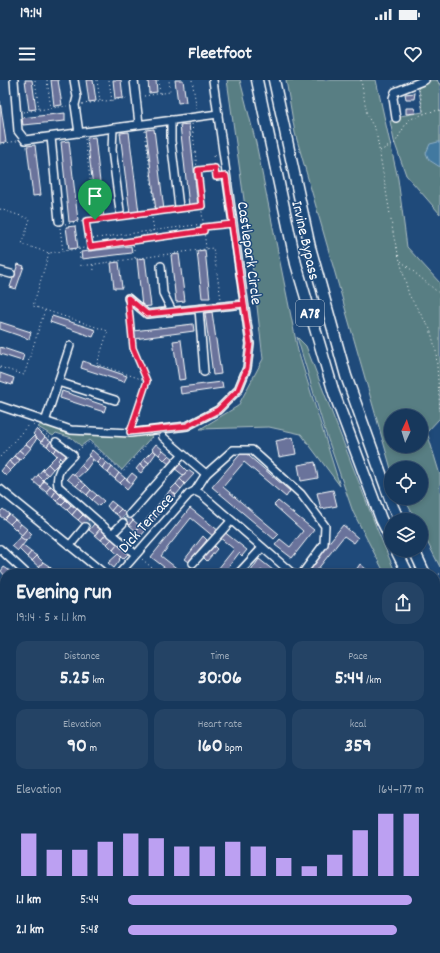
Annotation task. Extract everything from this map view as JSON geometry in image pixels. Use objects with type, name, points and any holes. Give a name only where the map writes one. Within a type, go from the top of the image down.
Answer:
[{"type":"highway","name":"Irvine Bypass","points":[[257,80],[298,271],[334,393],[384,525]]},
{"type":"highway","name":"Irvine Bypass","points":[[274,80],[310,247],[346,376],[396,513]]},
{"type":"highway","points":[[400,557],[406,569]]},
{"type":"highway","points":[[417,557],[423,569]]},
{"type":"street","points":[[14,80],[18,131],[25,140],[218,114]]},
{"type":"street","points":[[74,80],[77,97],[75,105],[82,132]]},
{"type":"street","points":[[134,80],[141,124]]},
{"type":"street","name":"Castlepark Circle","points":[[0,406],[71,430],[130,432],[187,426],[218,410],[238,390],[247,368],[250,344],[213,80]]},
{"type":"street","points":[[396,118],[394,93],[398,90],[425,80]]},
{"type":"street","points":[[171,120],[171,141],[180,208]]},
{"type":"street","points":[[113,128],[112,150],[120,211]]},
{"type":"street","points":[[51,136],[59,221]]},
{"type":"street","points":[[160,266],[163,293],[172,311]]},
{"type":"street","points":[[0,271],[11,274]]},
{"type":"street","points":[[128,298],[147,314],[244,304]]},
{"type":"street","points":[[199,309],[204,372]]},
{"type":"street","points":[[45,422],[70,346]]},
{"type":"street","points":[[58,382],[115,400]]},
{"type":"street","points":[[160,435],[206,474]]},
{"type":"street","points":[[56,442],[73,455],[59,469],[57,478],[58,486],[92,519],[136,554]]},
{"type":"street","name":"Dick Terrace","points":[[123,569],[189,494],[195,491],[206,474],[234,450],[252,450],[301,494],[325,526],[324,544],[306,569]]},
{"type":"street","points":[[130,514],[182,455]]},
{"type":"street","points":[[0,489],[99,569]]},
{"type":"street","points":[[195,491],[201,494],[287,569]]},
{"type":"street","points":[[194,563],[231,521]]},
{"type":"street","points":[[112,534],[123,523]]},
{"type":"street","points":[[70,546],[85,527]]},
{"type":"street","points":[[243,569],[262,548]]},
{"type":"street","points":[[0,549],[22,569]]},
{"type":"path","points":[[35,80],[39,110]]},
{"type":"path","points":[[47,80],[51,109]]},
{"type":"path","points":[[97,80],[100,102]]},
{"type":"path","points":[[109,80],[112,101]]},
{"type":"path","points":[[158,80],[160,94]]},
{"type":"path","points":[[16,112],[51,109],[170,92],[169,80]]},
{"type":"path","points":[[192,80],[198,170],[206,248]]},
{"type":"path","points":[[361,80],[367,115],[376,131],[394,238],[409,295],[430,328],[436,351],[440,411]]},
{"type":"path","points":[[437,80],[440,85]]},
{"type":"path","points":[[418,83],[424,114]]},
{"type":"path","points":[[380,151],[395,143],[408,120],[440,110]]},
{"type":"path","points":[[141,124],[155,211]]},
{"type":"path","points":[[82,132],[95,220]]},
{"type":"path","points":[[0,144],[25,140]]},
{"type":"path","points":[[224,154],[213,156],[216,177],[226,176]]},
{"type":"path","points":[[198,170],[215,168]]},
{"type":"path","points":[[63,251],[60,224],[202,206]]},
{"type":"path","points":[[0,209],[30,219],[22,244],[49,253],[204,231]]},
{"type":"path","points":[[151,212],[154,230]]},
{"type":"path","points":[[86,221],[90,247]]},
{"type":"path","points":[[89,239],[203,224]]},
{"type":"path","points":[[204,227],[232,224]]},
{"type":"path","points":[[133,241],[154,230]]},
{"type":"path","points":[[133,241],[135,258]]},
{"type":"path","points":[[49,253],[34,306],[108,331],[97,364],[147,381]]},
{"type":"path","points":[[400,261],[440,294]]},
{"type":"path","points":[[93,265],[94,270]]},
{"type":"path","points":[[128,298],[133,348],[147,381],[130,432]]},
{"type":"path","points":[[0,367],[24,375],[46,310]]},
{"type":"path","points":[[0,457],[30,422],[56,442]]},
{"type":"path","points":[[73,455],[89,442],[123,472],[160,435]]},
{"type":"path","points":[[136,554],[153,569]]},
{"type":"green space","points":[[227,80],[240,80],[256,143],[298,351],[340,486],[301,434],[269,427],[200,429],[238,406],[263,359],[248,228]]},
{"type":"green space","points":[[286,80],[376,80],[398,179],[407,247],[440,283],[440,418],[428,431],[428,409],[384,409],[384,444],[295,133]]},
{"type":"green space","points":[[432,80],[437,80],[440,85],[440,214],[406,175],[394,141],[390,121],[397,120],[400,116],[423,112],[418,86]]},
{"type":"green space","points":[[297,337],[306,346],[384,546],[384,557],[389,557],[394,569],[382,569],[353,512],[325,431]]},
{"type":"green space","points":[[43,423],[66,433],[103,436],[154,434],[122,470],[89,440],[81,446],[72,438],[56,433],[53,436],[38,427]]},
{"type":"green space","points":[[428,435],[440,475],[440,567],[428,544],[428,513],[412,513],[408,505],[428,505],[428,461],[389,461],[386,453],[428,453]]},
{"type":"water","points":[[440,142],[440,167],[429,160],[426,153],[430,144]]},
{"type":"building","points":[[25,80],[32,80],[36,109],[29,110]]},
{"type":"building","points":[[51,80],[58,80],[62,105],[54,106]]},
{"type":"building","points":[[86,80],[93,80],[96,101],[89,102]]},
{"type":"building","points":[[113,80],[121,80],[123,98],[115,99]]},
{"type":"building","points":[[148,80],[156,80],[157,92],[149,93]]},
{"type":"building","points":[[175,80],[183,80],[186,102],[178,103]]},
{"type":"building","points":[[415,93],[414,99],[406,99],[405,94]]},
{"type":"building","points":[[0,101],[6,142],[0,143]]},
{"type":"building","points":[[406,108],[414,108],[416,113],[406,114]]},
{"type":"building","points":[[65,113],[65,121],[23,125],[22,118]]},
{"type":"building","points":[[189,124],[198,205],[189,206],[180,125]]},
{"type":"building","points":[[154,129],[164,210],[156,211],[146,130]]},
{"type":"building","points":[[129,132],[139,213],[130,214],[120,133]]},
{"type":"building","points":[[95,137],[104,218],[97,219],[87,138]]},
{"type":"building","points":[[69,141],[78,221],[69,222],[61,142]]},
{"type":"building","points":[[35,145],[41,195],[33,196],[27,146]]},
{"type":"building","points":[[75,226],[78,248],[69,249],[66,227]]},
{"type":"building","points":[[131,246],[132,253],[82,259],[81,252]]},
{"type":"building","points":[[205,250],[210,298],[202,298],[197,251]]},
{"type":"building","points":[[179,254],[185,301],[176,302],[171,255]]},
{"type":"building","points":[[145,258],[151,306],[142,307],[137,259]]},
{"type":"building","points":[[119,262],[122,288],[114,288],[111,263]]},
{"type":"building","points":[[18,264],[24,266],[16,289],[10,287]]},
{"type":"building","points":[[212,312],[221,374],[213,375],[205,313]]},
{"type":"building","points":[[52,316],[96,330],[93,337],[50,322]]},
{"type":"building","points":[[0,322],[31,332],[29,339],[0,329]]},
{"type":"building","points":[[193,324],[194,331],[134,339],[133,331]]},
{"type":"building","points":[[181,340],[186,379],[179,380],[173,341]]},
{"type":"building","points":[[0,347],[24,355],[22,361],[0,354]]},
{"type":"building","points":[[83,361],[127,376],[124,382],[81,368]]},
{"type":"building","points":[[0,373],[14,378],[12,385],[0,381]]},
{"type":"building","points":[[222,382],[223,388],[181,394],[180,387]]},
{"type":"building","points":[[62,391],[106,406],[104,412],[60,398]]},
{"type":"building","points":[[37,429],[45,437],[41,442],[33,434]]},
{"type":"building","points":[[34,436],[37,438],[31,448],[26,444]]},
{"type":"building","points":[[45,437],[51,441],[47,446],[41,442]]},
{"type":"building","points":[[293,437],[296,454],[279,457],[276,441]]},
{"type":"building","points":[[51,441],[58,447],[53,452],[47,446]]},
{"type":"building","points":[[26,444],[31,448],[25,455],[19,450]]},
{"type":"building","points":[[156,444],[163,450],[159,455],[152,449]]},
{"type":"building","points":[[58,447],[67,455],[62,460],[53,452]]},
{"type":"building","points":[[19,450],[25,455],[20,460],[14,456]]},
{"type":"building","points":[[92,450],[101,458],[97,463],[88,455]]},
{"type":"building","points":[[153,450],[156,453],[149,463],[144,459]]},
{"type":"building","points":[[163,450],[169,455],[164,460],[159,455]]},
{"type":"building","points":[[243,451],[290,491],[286,497],[244,462],[223,487],[279,534],[274,539],[212,487]]},
{"type":"building","points":[[57,455],[60,458],[58,460],[60,462],[53,469],[48,464]]},
{"type":"building","points":[[169,455],[174,459],[169,464],[164,460]]},
{"type":"building","points":[[14,456],[20,460],[15,466],[9,461]]},
{"type":"building","points":[[89,456],[93,460],[86,470],[81,465]]},
{"type":"building","points":[[101,458],[106,462],[102,468],[97,463]]},
{"type":"building","points":[[144,459],[149,463],[145,468],[140,464]]},
{"type":"building","points":[[9,461],[15,466],[10,471],[5,466]]},
{"type":"building","points":[[106,462],[112,467],[108,473],[102,468]]},
{"type":"building","points":[[178,462],[187,471],[183,475],[174,468]]},
{"type":"building","points":[[315,462],[318,478],[301,481],[298,465]]},
{"type":"building","points":[[48,464],[53,469],[48,475],[42,470]]},
{"type":"building","points":[[140,464],[145,468],[141,473],[136,469]]},
{"type":"building","points":[[81,465],[86,470],[77,478],[73,475]]},
{"type":"building","points":[[5,466],[10,471],[6,476],[1,471]]},
{"type":"building","points":[[112,467],[119,473],[115,479],[108,473]]},
{"type":"building","points":[[42,470],[48,475],[43,480],[38,475]]},
{"type":"building","points":[[188,470],[194,474],[185,484],[180,479]]},
{"type":"building","points":[[72,473],[81,481],[76,486],[67,479]]},
{"type":"building","points":[[119,473],[125,478],[120,483],[115,479]]},
{"type":"building","points":[[132,473],[137,477],[132,484],[127,479]]},
{"type":"building","points":[[38,475],[44,481],[40,487],[33,481]]},
{"type":"building","points":[[125,478],[132,484],[127,490],[120,483]]},
{"type":"building","points":[[180,479],[185,484],[181,489],[176,484]]},
{"type":"building","points":[[44,481],[51,486],[46,492],[40,487]]},
{"type":"building","points":[[81,481],[86,485],[81,490],[76,486]]},
{"type":"building","points":[[176,484],[181,489],[176,495],[170,490]]},
{"type":"building","points":[[86,485],[91,490],[87,495],[81,490]]},
{"type":"building","points":[[51,486],[56,491],[52,497],[46,492]]},
{"type":"building","points":[[91,490],[97,495],[92,500],[87,495]]},
{"type":"building","points":[[170,490],[176,495],[170,501],[165,497]]},
{"type":"building","points":[[333,490],[337,506],[321,509],[317,493]]},
{"type":"building","points":[[56,491],[61,496],[56,501],[52,497]]},
{"type":"building","points":[[97,495],[104,501],[99,506],[92,500]]},
{"type":"building","points":[[61,496],[66,500],[61,505],[56,501]]},
{"type":"building","points":[[165,497],[170,501],[166,506],[161,501]]},
{"type":"building","points":[[66,500],[71,505],[67,510],[61,505]]},
{"type":"building","points":[[111,501],[116,505],[111,511],[107,506]]},
{"type":"building","points":[[161,501],[166,506],[161,512],[156,507]]},
{"type":"building","points":[[278,501],[314,530],[292,558],[275,545],[280,539],[290,547],[303,531],[274,505]]},
{"type":"building","points":[[71,505],[77,509],[72,515],[67,510]]},
{"type":"building","points":[[116,505],[121,509],[116,514],[111,511]]},
{"type":"building","points":[[156,507],[161,512],[156,518],[151,514]]},
{"type":"building","points":[[190,508],[219,531],[214,537],[191,518],[161,556],[178,569],[167,569],[151,557]]},
{"type":"building","points":[[3,509],[9,514],[4,519],[0,516],[0,512]]},
{"type":"building","points":[[77,509],[83,515],[78,520],[72,515]]},
{"type":"building","points":[[121,509],[126,514],[122,519],[116,514]]},
{"type":"building","points":[[9,514],[15,519],[10,524],[4,519]]},
{"type":"building","points":[[126,514],[133,520],[129,525],[122,519]]},
{"type":"building","points":[[151,514],[156,518],[151,524],[146,520]]},
{"type":"building","points":[[83,515],[89,520],[85,526],[78,520]]},
{"type":"building","points":[[15,519],[21,524],[16,530],[10,524]]},
{"type":"building","points":[[133,520],[140,526],[136,531],[129,525]]},
{"type":"building","points":[[146,520],[151,524],[146,530],[141,525]]},
{"type":"building","points":[[21,524],[27,529],[22,535],[16,530]]},
{"type":"building","points":[[94,524],[100,529],[95,535],[89,530]]},
{"type":"building","points":[[141,525],[146,530],[139,538],[133,533]]},
{"type":"building","points":[[343,525],[358,538],[354,543],[344,536],[318,569],[308,569]]},
{"type":"building","points":[[27,529],[32,534],[26,541],[20,537]]},
{"type":"building","points":[[100,529],[106,534],[101,540],[95,535]]},
{"type":"building","points":[[223,531],[247,550],[242,556],[239,553],[227,569],[218,569],[234,549],[219,537]]},
{"type":"building","points":[[106,534],[112,539],[107,544],[101,540]]},
{"type":"building","points":[[203,536],[207,540],[189,562],[185,559]]},
{"type":"building","points":[[20,537],[26,541],[18,551],[12,546]]},
{"type":"building","points":[[112,539],[118,544],[113,550],[107,544]]},
{"type":"building","points":[[118,544],[128,554],[123,559],[113,550]]},
{"type":"building","points":[[22,545],[31,552],[27,557],[19,549]]},
{"type":"building","points":[[213,545],[217,549],[207,561],[203,557]]},
{"type":"building","points":[[31,552],[37,556],[32,561],[27,557]]},
{"type":"building","points":[[118,554],[121,557],[114,568],[108,563]]},
{"type":"building","points":[[37,556],[43,562],[39,567],[32,561]]},
{"type":"building","points":[[259,559],[272,569],[252,569]]},
{"type":"building","points":[[43,562],[49,566],[46,569],[41,569],[39,567]]},
{"type":"building","points":[[360,564],[366,569],[357,569]]},
{"type":"tunnel","points":[[123,523],[130,514]]},
{"type":"tunnel","points":[[85,527],[91,520]]},
{"type":"route","points":[[95,220],[86,221],[90,247],[204,231],[204,227],[232,224],[244,304],[250,344],[247,368],[238,390],[218,410],[203,419],[187,426],[130,432],[147,381],[133,348],[128,298],[147,314],[244,304],[226,176],[216,177],[215,168],[198,170],[202,206],[95,220]]}]
